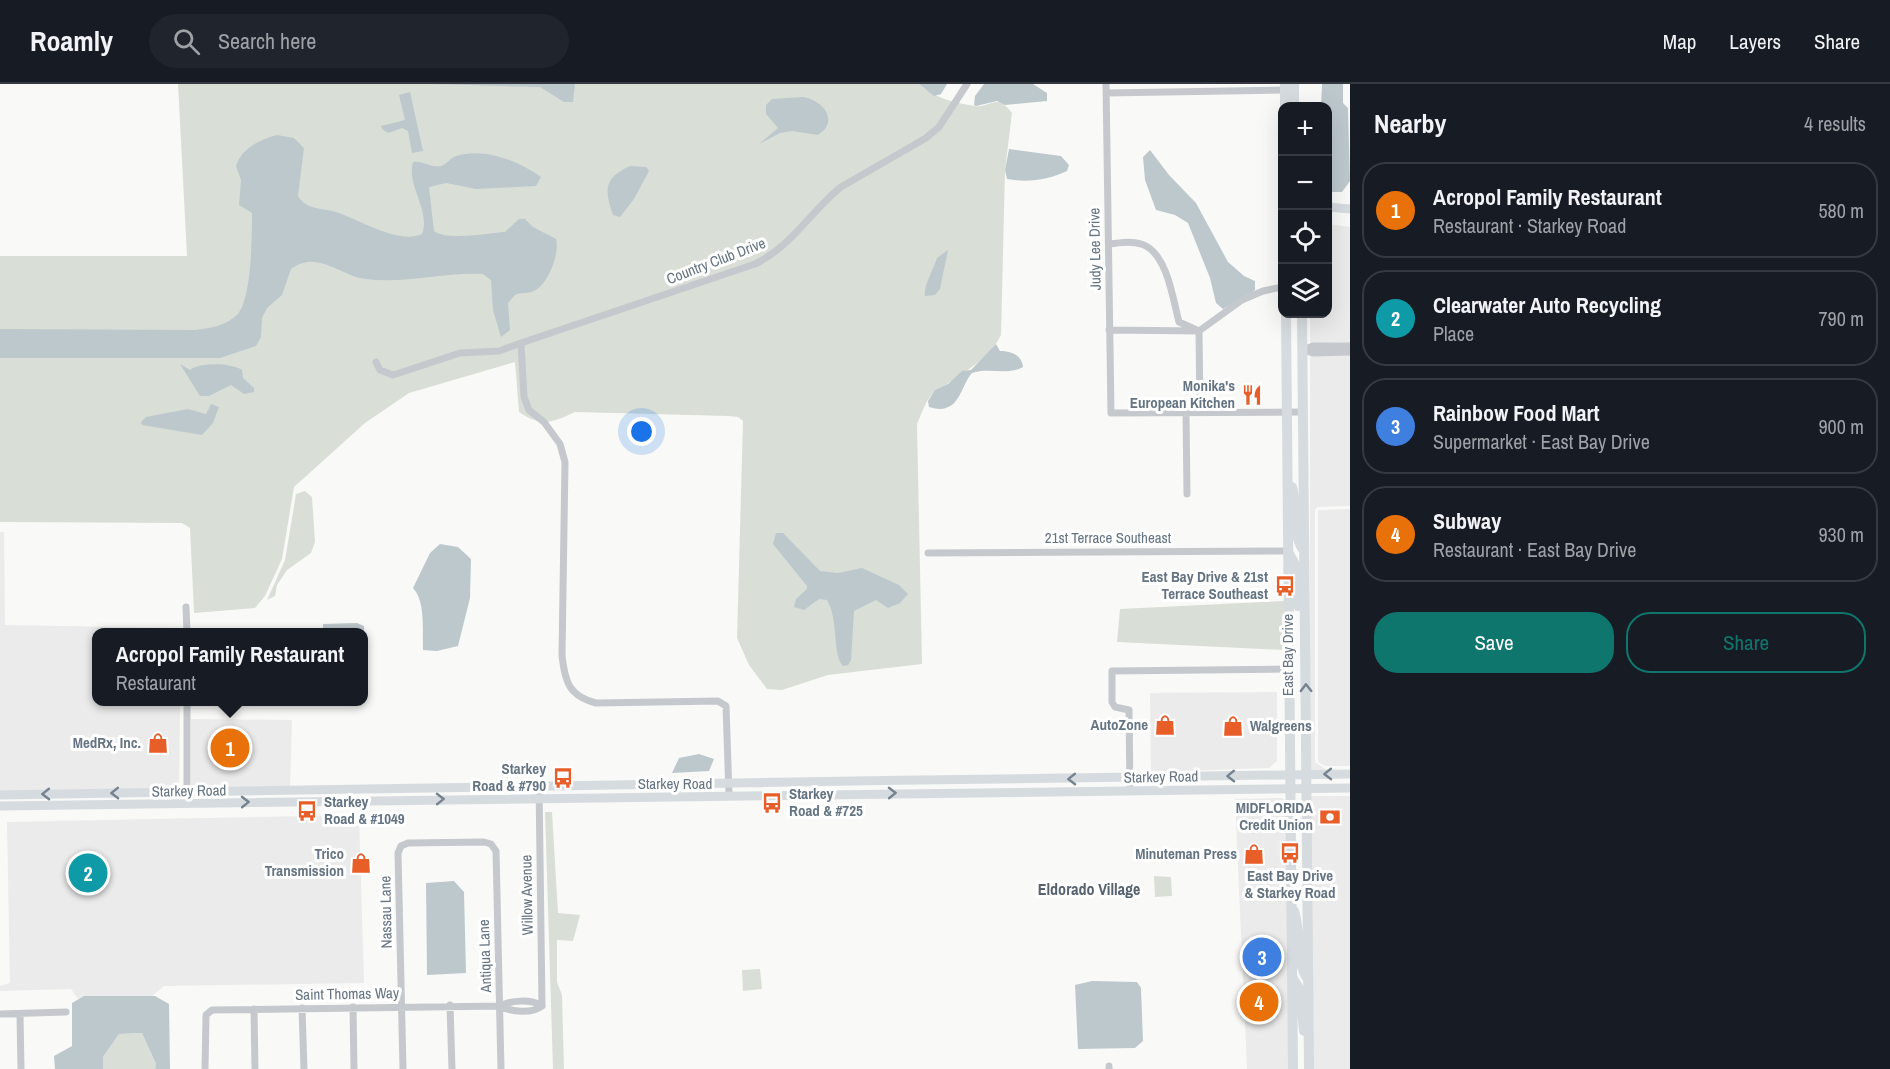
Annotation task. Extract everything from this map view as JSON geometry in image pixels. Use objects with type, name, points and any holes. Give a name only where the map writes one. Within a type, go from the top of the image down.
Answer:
[{"type":"main road","points":[[1300,84],[1300,102]]},
{"type":"main road","points":[[1286,102],[1288,86]]},
{"type":"main road","points":[[1288,86],[1293,102]]},
{"type":"main road","points":[[1332,207],[1350,209]]},
{"type":"main road","name":"East Bay Drive","points":[[1286,318],[1293,1069]]},
{"type":"main road","name":"East Bay Drive","points":[[1302,318],[1309,1069]]},
{"type":"main road","points":[[1287,344],[1294,357],[1294,401],[1303,412]]},
{"type":"main road","points":[[1288,412],[1296,418],[1297,473],[1304,490]]},
{"type":"main road","points":[[1288,475],[1296,501],[1297,535],[1305,552]]},
{"type":"main road","points":[[1288,551],[1296,568],[1298,607],[1305,632]]},
{"type":"main road","name":"Starkey Road","points":[[0,795],[539,784],[1350,774]]},
{"type":"main road","name":"Starkey Road","points":[[0,806],[539,797],[1350,788]]},
{"type":"main road","points":[[1290,902],[1300,931],[1301,968],[1309,980]]},
{"type":"main road","points":[[1292,977],[1300,990],[1302,1025],[1309,1038]]},
{"type":"street","name":"Country Club Drive","points":[[376,362],[380,370],[393,375],[460,353],[499,351],[755,264],[786,245],[829,197],[841,187],[926,138],[939,127],[968,84]]},
{"type":"street","name":"Judy Lee Drive","points":[[1106,84],[1112,413],[1186,412]]},
{"type":"street","points":[[1106,93],[1288,86]]},
{"type":"street","points":[[1109,244],[1126,242],[1146,245],[1159,259],[1164,270],[1179,322],[1199,331]]},
{"type":"street","points":[[1109,330],[1199,331],[1242,300],[1263,291],[1278,288]]},
{"type":"street","points":[[1199,331],[1200,412]]},
{"type":"street","points":[[521,343],[524,397],[529,410],[543,422],[560,444],[565,462],[562,656],[564,673],[570,688],[581,699],[596,703],[718,701],[726,706],[729,795]]},
{"type":"street","points":[[1302,350],[1312,346],[1350,346]]},
{"type":"street","points":[[1302,350],[1313,353],[1350,352]]},
{"type":"street","points":[[1186,494],[1186,412],[1303,412]]},
{"type":"street","name":"21st Terrace Southeast","points":[[928,553],[1288,551]]},
{"type":"street","points":[[186,607],[187,628]]},
{"type":"street","points":[[1130,791],[1129,710],[1115,707],[1112,702],[1112,671],[1288,669]]},
{"type":"street","points":[[187,706],[187,803]]},
{"type":"street","name":"Willow Avenue","points":[[539,784],[542,1006]]},
{"type":"street","name":"Nassau Lane","points":[[403,1069],[398,853],[401,846],[408,843],[484,842],[491,844]]},
{"type":"street","name":"Antiqua Lane","points":[[491,844],[495,851],[501,1069]]},
{"type":"street","name":"Saint Thomas Way","points":[[205,1069],[206,1015],[212,1010],[500,1006],[508,1002],[536,1002],[542,1006]]},
{"type":"street","points":[[450,1005],[452,1069]]},
{"type":"street","points":[[353,1007],[354,1069]]},
{"type":"street","points":[[302,1008],[304,1069]]},
{"type":"street","points":[[254,1009],[255,1069]]},
{"type":"street","points":[[0,1014],[66,1012]]},
{"type":"street","points":[[21,1014],[21,1069]]},
{"type":"shaded area","points":[[178,84],[919,84],[931,93],[952,101],[975,106],[994,102],[1002,103],[1012,113],[1005,170],[1001,335],[991,351],[970,369],[932,394],[917,424],[922,664],[828,675],[782,690],[767,689],[749,665],[737,638],[743,421],[738,417],[728,416],[575,412],[553,421],[534,420],[519,412],[515,362],[409,393],[365,423],[294,487],[282,559],[265,596],[255,608],[194,613],[190,528],[182,523],[0,522],[0,256],[187,256]]},
{"type":"shaded area","points":[[430,84],[575,84],[573,102],[564,102],[540,87]]},
{"type":"shaded area","points":[[919,84],[947,84],[941,94],[934,96]]},
{"type":"shaded area","points":[[984,84],[1033,84],[1047,93],[1047,101],[1005,105],[997,101],[976,106],[974,105],[975,96]]},
{"type":"shaded area","points":[[1322,84],[1343,84],[1343,103],[1348,108],[1350,181],[1342,192],[1332,192],[1332,102],[1321,102]]},
{"type":"shaded area","points":[[410,92],[423,151],[412,153],[408,131],[402,128],[388,133],[381,126],[405,120],[399,95]]},
{"type":"shaded area","points":[[803,97],[817,102],[826,112],[828,124],[824,129],[818,135],[792,131],[780,133],[759,144],[778,128],[766,114],[766,105],[772,99]]},
{"type":"shaded area","points":[[277,135],[294,138],[304,148],[298,196],[301,201],[315,208],[336,212],[390,234],[402,236],[422,234],[424,225],[413,180],[413,162],[441,166],[456,156],[478,153],[501,157],[522,166],[541,177],[536,186],[476,189],[446,183],[429,187],[434,231],[448,236],[505,232],[519,219],[525,219],[533,227],[556,239],[556,252],[548,276],[539,288],[532,292],[515,295],[508,303],[510,330],[501,337],[493,310],[491,280],[483,274],[410,279],[366,279],[328,265],[310,262],[291,269],[282,295],[267,308],[262,318],[261,337],[256,346],[220,358],[0,358],[0,329],[195,330],[218,326],[238,314],[243,305],[249,280],[252,213],[239,205],[241,180],[236,166],[242,154],[252,146]]},
{"type":"shaded area","points":[[1009,149],[1061,156],[1069,165],[1067,171],[1045,179],[1023,181],[1007,179],[1005,170]]},
{"type":"shaded area","points":[[1150,150],[1169,175],[1196,203],[1228,262],[1244,276],[1255,281],[1255,290],[1251,293],[1223,309],[1216,303],[1210,278],[1188,223],[1175,215],[1156,210],[1145,180],[1143,157]]},
{"type":"shaded area","points":[[630,166],[646,167],[649,171],[634,199],[620,217],[613,215],[608,198],[608,185],[615,175]]},
{"type":"shaded area","points":[[1332,225],[1350,227],[1350,343],[1310,344],[1310,318],[1332,318]]},
{"type":"shaded area","points":[[948,250],[940,289],[935,295],[925,296],[927,283],[937,258]]},
{"type":"shaded area","points":[[996,344],[1000,351],[1012,353],[1021,359],[1023,367],[1011,371],[972,373],[953,404],[939,409],[929,407],[928,401],[935,390],[948,384],[962,371],[971,370]]},
{"type":"shaded area","points":[[1310,355],[1350,355],[1350,506],[1318,507],[1315,510],[1315,762],[1325,769],[1350,771],[1310,771]]},
{"type":"shaded area","points":[[180,364],[190,370],[208,365],[237,368],[242,370],[243,378],[254,388],[254,392],[244,394],[231,385],[209,396],[200,396]]},
{"type":"shaded area","points":[[211,404],[219,407],[213,423],[202,435],[142,425],[141,422],[146,417],[188,409],[206,414]]},
{"type":"shaded area","points":[[305,491],[312,497],[315,542],[311,553],[287,570],[277,585],[275,596],[267,600],[285,560],[296,494]]},
{"type":"shaded area","points":[[1350,509],[1350,766],[1325,766],[1318,762],[1318,510]]},
{"type":"shaded area","points":[[0,532],[4,532],[5,625],[180,628],[92,628],[92,706],[180,706],[179,788],[0,792]]},
{"type":"shaded area","points":[[776,533],[783,533],[820,571],[838,573],[862,568],[899,585],[908,594],[900,603],[888,608],[876,600],[854,611],[851,660],[848,665],[843,666],[840,661],[833,617],[827,600],[819,599],[804,610],[794,607],[796,599],[807,589],[807,586],[773,544]]},
{"type":"shaded area","points":[[440,544],[458,547],[471,559],[470,598],[458,646],[437,651],[423,650],[422,609],[413,588],[430,553]]},
{"type":"shaded area","points":[[1284,601],[1285,650],[1117,642],[1120,609]]},
{"type":"shaded area","points":[[357,623],[364,628],[323,628],[323,624]]},
{"type":"shaded area","points":[[1277,692],[1277,761],[1269,768],[1151,772],[1150,693]]},
{"type":"shaded area","points":[[191,719],[292,720],[290,786],[191,788]]},
{"type":"shaded area","points":[[699,754],[714,759],[709,771],[672,773],[679,758]]},
{"type":"shaded area","points":[[1310,796],[1350,796],[1350,1069],[1313,1069]]},
{"type":"shaded area","points":[[1282,798],[1286,801],[1290,1069],[1247,1069],[1235,799]]},
{"type":"shaded area","points":[[545,812],[552,812],[558,913],[580,915],[573,941],[557,940],[557,982],[562,995],[564,1069],[553,1069]]},
{"type":"shaded area","points":[[359,815],[364,983],[164,986],[152,996],[84,996],[78,999],[71,989],[0,991],[0,986],[10,983],[7,822]]},
{"type":"shaded area","points":[[1154,876],[1171,877],[1172,896],[1155,897]]},
{"type":"shaded area","points":[[454,881],[464,892],[466,973],[427,975],[426,883]]},
{"type":"shaded area","points":[[760,969],[762,989],[743,991],[742,970]]},
{"type":"shaded area","points":[[1092,981],[1137,982],[1141,988],[1143,1041],[1135,1048],[1078,1049],[1075,985]]},
{"type":"shaded area","points":[[84,996],[155,996],[169,1004],[170,1069],[155,1069],[156,1064],[142,1033],[119,1034],[103,1057],[103,1069],[55,1069],[54,1056],[72,1046],[72,1003]]},
{"type":"shaded area","points":[[142,1033],[156,1064],[155,1069],[103,1069],[103,1057],[119,1034]]},
{"type":"place","name":"Monika's European Kitchen","points":[[1252,395]]},
{"type":"place","name":"East Bay Drive & 21st Terrace Southeast","points":[[1285,586]]},
{"type":"place","name":"AutoZone","points":[[1165,725]]},
{"type":"place","name":"Walgreens","points":[[1233,726]]},
{"type":"place","name":"MedRx, Inc.","points":[[158,743]]},
{"type":"place","name":"Acropol Family Restaurant","points":[[230,748]]},
{"type":"place","name":"Starkey Road & #790","points":[[563,778]]},
{"type":"place","name":"Starkey Road & #725","points":[[772,803]]},
{"type":"place","name":"Starkey Road & #1049","points":[[307,811]]},
{"type":"place","name":"MIDFLORIDA Credit Union","points":[[1330,817]]},
{"type":"place","name":"East Bay Drive & Starkey Road","points":[[1290,853]]},
{"type":"place","name":"Minuteman Press","points":[[1254,854]]},
{"type":"place","name":"Trico Transmission","points":[[361,863]]},
{"type":"place","name":"Clearwater Auto Recycling","points":[[88,873]]},
{"type":"place","name":"Rainbow Food Mart","points":[[1262,957]]},
{"type":"place","name":"Subway","points":[[1259,1002]]},
{"type":"district","name":"Eldorado Village","points":[[1089,889]]}]
